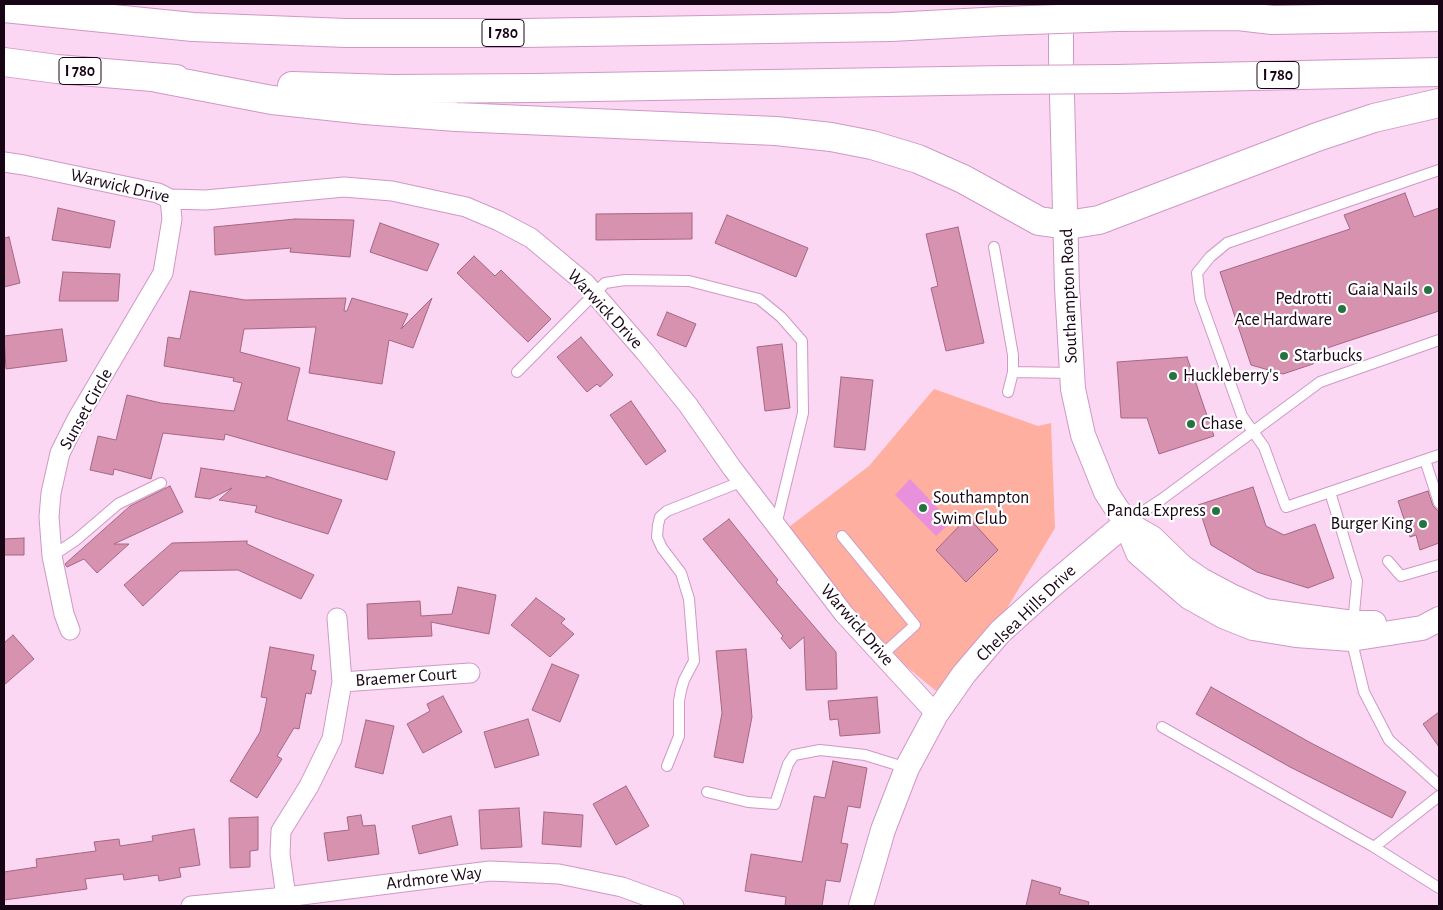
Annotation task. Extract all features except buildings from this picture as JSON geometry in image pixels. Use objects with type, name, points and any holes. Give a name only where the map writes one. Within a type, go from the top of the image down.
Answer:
[{"type":"highway","points":[[1238,16],[1270,6],[1304,4]]},
{"type":"highway","name":"I 780","points":[[4,8],[193,27],[346,33],[523,33],[881,28],[1002,21],[1238,16],[1272,20],[1439,17]]},
{"type":"highway","name":"I 780","points":[[4,62],[157,78],[271,85],[392,89],[1117,79],[1439,72]]},
{"type":"highway","points":[[157,78],[272,100],[365,110],[456,117],[776,131],[830,137],[872,145],[918,159],[964,179],[1039,221],[1067,225],[1099,220],[1334,131],[1374,118],[1439,103]]},
{"type":"street","name":"Southampton Road","points":[[1061,4],[1060,57],[1072,388],[1083,435],[1106,492],[1126,523],[1152,538],[1182,567],[1201,580],[1233,597],[1265,611],[1352,631],[1422,628],[1439,619]]},
{"type":"street","name":"Warwick Drive","points":[[4,162],[158,193],[170,199],[206,200],[344,187],[392,191],[466,207],[532,238],[585,283],[645,352],[688,405],[742,481],[844,614],[936,714]]},
{"type":"street","name":"Sunset Circle","points":[[70,630],[64,614],[52,556],[51,493],[60,454],[77,418],[163,273],[172,219],[170,199]]},
{"type":"street","name":"Chelsea Hills Drive","points":[[861,906],[883,830],[907,768],[936,714],[964,674],[1000,632],[1126,523]]},
{"type":"street","name":"Southampton Road","points":[[1352,631],[1428,610],[1439,602]]},
{"type":"street","points":[[286,897],[280,854],[281,831],[309,786],[332,739],[342,682],[336,618]]},
{"type":"street","name":"Braemer Court","points":[[342,682],[470,673]]},
{"type":"street","name":"Ardmore Way","points":[[191,906],[286,897],[490,871],[559,874],[622,887],[674,906]]},
{"type":"lane","points":[[1439,170],[1227,243],[1210,257],[1197,273],[1200,299],[1242,416],[1264,447],[1286,506],[1439,455]]},
{"type":"lane","points":[[994,248],[1013,355],[1013,372],[1008,392]]},
{"type":"lane","points":[[517,372],[606,283],[625,280],[689,281],[759,299],[782,317],[802,341],[803,413],[776,525]]},
{"type":"lane","points":[[1126,523],[1162,499],[1320,382],[1439,340]]},
{"type":"lane","points":[[1013,372],[1072,373]]},
{"type":"lane","points":[[1425,460],[1439,503]]},
{"type":"lane","points":[[667,766],[679,736],[679,701],[681,690],[694,661],[689,599],[681,573],[662,548],[657,537],[660,517],[668,511],[742,481]]},
{"type":"lane","points":[[52,556],[76,540],[118,504],[161,483]]},
{"type":"lane","points":[[1330,492],[1357,581],[1352,631],[1364,692],[1389,740],[1439,785]]},
{"type":"lane","points":[[842,536],[915,625],[882,655]]},
{"type":"lane","points":[[1388,561],[1401,576],[1439,565]]},
{"type":"lane","points":[[1162,727],[1374,847],[1439,888]]},
{"type":"lane","points":[[707,792],[748,802],[775,804],[788,764],[794,756],[820,750],[865,755],[907,768]]},
{"type":"lane","points":[[1374,847],[1439,796]]},
{"type":"shaded area","points":[[934,389],[1038,426],[1051,423],[1055,528],[1006,610],[936,691],[878,643],[789,527],[869,466]]},
{"type":"shaded area","name":"Southampton Swim Club","points":[[910,479],[951,522],[936,536],[895,495]]},
{"type":"place","name":"Gaia Nails","points":[[1428,290]]},
{"type":"place","name":"Pedrotti Ace Hardware","points":[[1342,309]]},
{"type":"place","name":"Starbucks","points":[[1284,356]]},
{"type":"place","name":"Huckleberry's","points":[[1173,376]]},
{"type":"place","name":"Chase","points":[[1191,424]]},
{"type":"place","name":"Southampton Swim Club","points":[[923,508]]},
{"type":"place","name":"Panda Express","points":[[1216,511]]},
{"type":"place","name":"Burger King","points":[[1423,524]]}]
